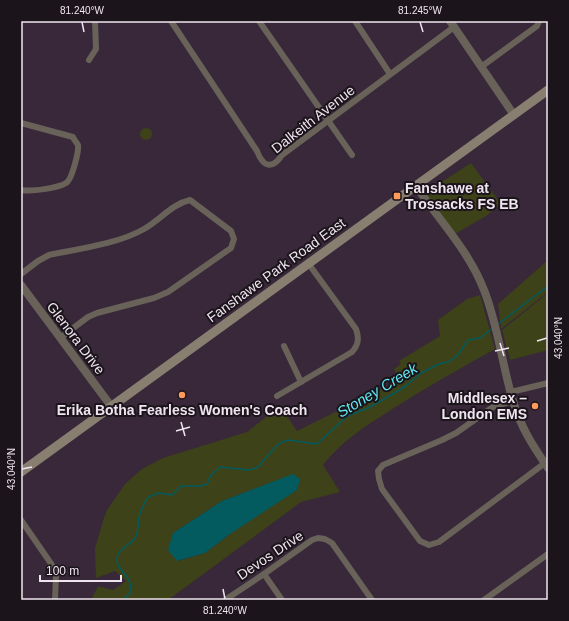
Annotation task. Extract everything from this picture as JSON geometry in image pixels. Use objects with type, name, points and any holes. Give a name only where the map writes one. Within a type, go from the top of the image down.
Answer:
[{"type":"main road","name":"Fanshawe Park Road East","points":[[21,472],[548,90]]},
{"type":"street","points":[[89,60],[96,49],[95,21]]},
{"type":"street","name":"Dalkeith Avenue","points":[[171,21],[257,151],[260,159],[264,163],[271,165],[277,163],[282,155],[390,74],[452,24]]},
{"type":"street","points":[[259,21],[352,155]]},
{"type":"street","points":[[355,21],[390,74]]},
{"type":"street","points":[[481,67],[537,26],[538,21]]},
{"type":"street","points":[[452,24],[514,115]]},
{"type":"street","points":[[21,123],[73,137],[78,146],[70,178],[66,183],[40,190],[21,190]]},
{"type":"street","points":[[416,186],[477,272],[485,291],[513,401],[533,448],[546,466],[439,542],[429,545],[420,542],[382,489],[378,471],[383,465],[442,440],[493,407],[513,401]]},
{"type":"street","points":[[21,274],[38,261],[49,255],[122,239],[144,229],[183,202],[190,200],[231,231],[234,239],[231,248],[168,292],[154,298],[97,313],[88,317],[60,338]]},
{"type":"street","points":[[277,396],[352,352],[357,346],[358,336],[356,329],[308,264]]},
{"type":"street","name":"Glenora Drive","points":[[21,285],[111,406]]},
{"type":"street","points":[[284,346],[301,382]]},
{"type":"street","points":[[511,392],[548,384]]},
{"type":"street","points":[[21,520],[52,565],[55,572],[55,600]]},
{"type":"street","name":"Devos Drive","points":[[225,600],[312,540],[318,538],[325,539],[332,543],[372,600]]},
{"type":"street","points":[[484,600],[548,554]]},
{"type":"street","points":[[264,574],[282,600]]},
{"type":"shaded area","points":[[148,128],[151,129],[151,139],[144,140],[141,139],[140,132],[141,129]]},
{"type":"shaded area","points":[[471,163],[501,204],[486,216],[455,234],[426,195],[426,190],[428,191]]},
{"type":"shaded area","points":[[548,260],[548,292],[501,329],[498,304]]},
{"type":"shaded area","points":[[548,293],[548,350],[510,360],[502,330]]},
{"type":"shaded area","points":[[480,295],[495,349],[394,408],[356,433],[339,447],[323,465],[340,492],[301,502],[168,600],[91,600],[98,586],[113,590],[126,581],[115,571],[96,578],[95,548],[107,510],[125,484],[142,469],[163,458],[247,432],[280,406],[297,431],[400,380],[394,369],[401,364],[399,361],[440,336],[438,320],[467,299]],"holes":[[[273,482],[230,534],[205,553],[178,561],[173,533],[222,501]]]},
{"type":"shaded area","points":[[293,474],[300,479],[297,490],[230,534],[205,553],[177,561],[168,550],[173,533],[222,501]]},
{"type":"waterway","name":"Stoney Creek","points":[[498,324],[548,286]]},
{"type":"waterway","name":"Stoney Creek","points":[[123,600],[131,592],[131,586],[127,577],[118,565],[117,556],[121,550],[135,538],[138,530],[141,509],[148,497],[159,493],[172,495],[181,486],[201,486],[207,484],[211,475],[220,467],[249,470],[258,467],[278,444],[288,440],[317,444],[347,416],[368,408],[391,395],[406,386],[421,373],[439,364],[448,362],[457,356],[468,340],[480,338],[493,328]]},
{"type":"place","name":"Fanshawe at Trossacks FS EB","points":[[397,196]]},
{"type":"place","name":"Erika Botha Fearless Women's Coach","points":[[182,395]]},
{"type":"place","name":"Middlesex – London EMS","points":[[535,406]]}]
